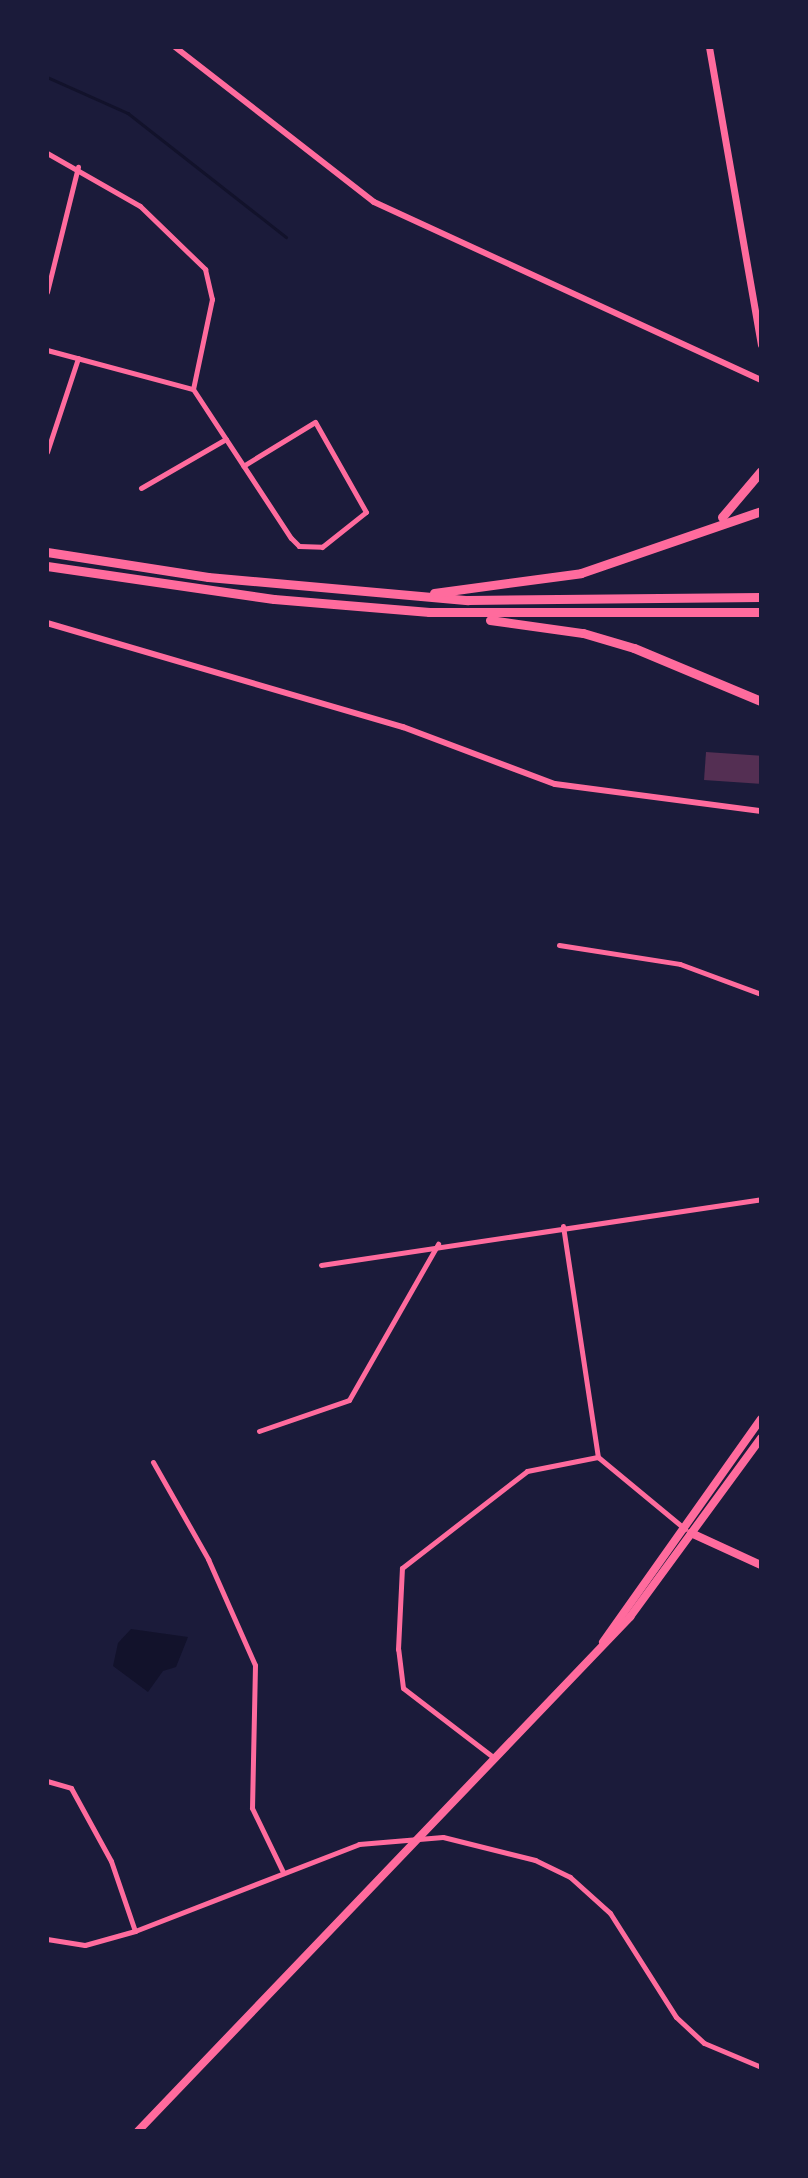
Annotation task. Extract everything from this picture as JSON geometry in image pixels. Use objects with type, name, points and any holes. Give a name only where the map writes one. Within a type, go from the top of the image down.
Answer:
[{"type":"highway","points":[[718,520],[761,471]]},
{"type":"highway","points":[[401,596],[581,573],[718,520],[761,511]]},
{"type":"highway","points":[[47,552],[208,577],[401,596],[539,602],[758,596]]},
{"type":"highway","points":[[47,566],[274,599],[429,612],[583,633],[761,701]]},
{"type":"highway","points":[[429,612],[761,612]]},
{"type":"main road","points":[[709,47],[761,344]]},
{"type":"main road","points":[[603,1642],[686,1529],[761,1419]]},
{"type":"main road","points":[[144,2129],[418,1836],[630,1617],[694,1536],[761,1438]]},
{"type":"main road","points":[[686,1529],[694,1536],[761,1565]]},
{"type":"street","points":[[175,47],[374,202],[761,380]]},
{"type":"street","points":[[47,153],[78,167],[167,229],[210,279],[210,310],[192,389]]},
{"type":"street","points":[[47,292],[78,167]]},
{"type":"street","points":[[47,350],[192,389],[243,466],[299,547],[322,547],[366,512],[315,422],[243,466]]},
{"type":"street","points":[[47,452],[78,358]]},
{"type":"street","points":[[141,488],[226,439]]},
{"type":"street","points":[[47,623],[402,727],[555,785],[761,811]]},
{"type":"street","points":[[559,946],[680,964],[761,994]]},
{"type":"street","points":[[321,1265],[438,1244],[761,1199]]},
{"type":"street","points":[[564,1226],[598,1457],[686,1529]]},
{"type":"street","points":[[259,1431],[349,1400],[438,1244]]},
{"type":"street","points":[[493,1757],[403,1689],[398,1649],[402,1568],[527,1471],[598,1457]]},
{"type":"street","points":[[153,1462],[208,1559],[255,1665],[252,1808],[283,1872]]},
{"type":"street","points":[[47,1781],[71,1787],[111,1861],[135,1931]]},
{"type":"street","points":[[47,1939],[85,1945],[135,1931],[359,1844],[418,1836],[535,1860],[570,1877],[610,1913],[676,2017],[704,2043],[761,2067]]},
{"type":"shaded area","points":[[131,1629],[188,1637],[176,1667],[163,1671],[148,1692],[113,1666],[118,1643]]},
{"type":"building","points":[[706,752],[761,756],[759,784],[704,780]]},
{"type":"waterway","points":[[47,77],[128,113],[286,237]]}]
